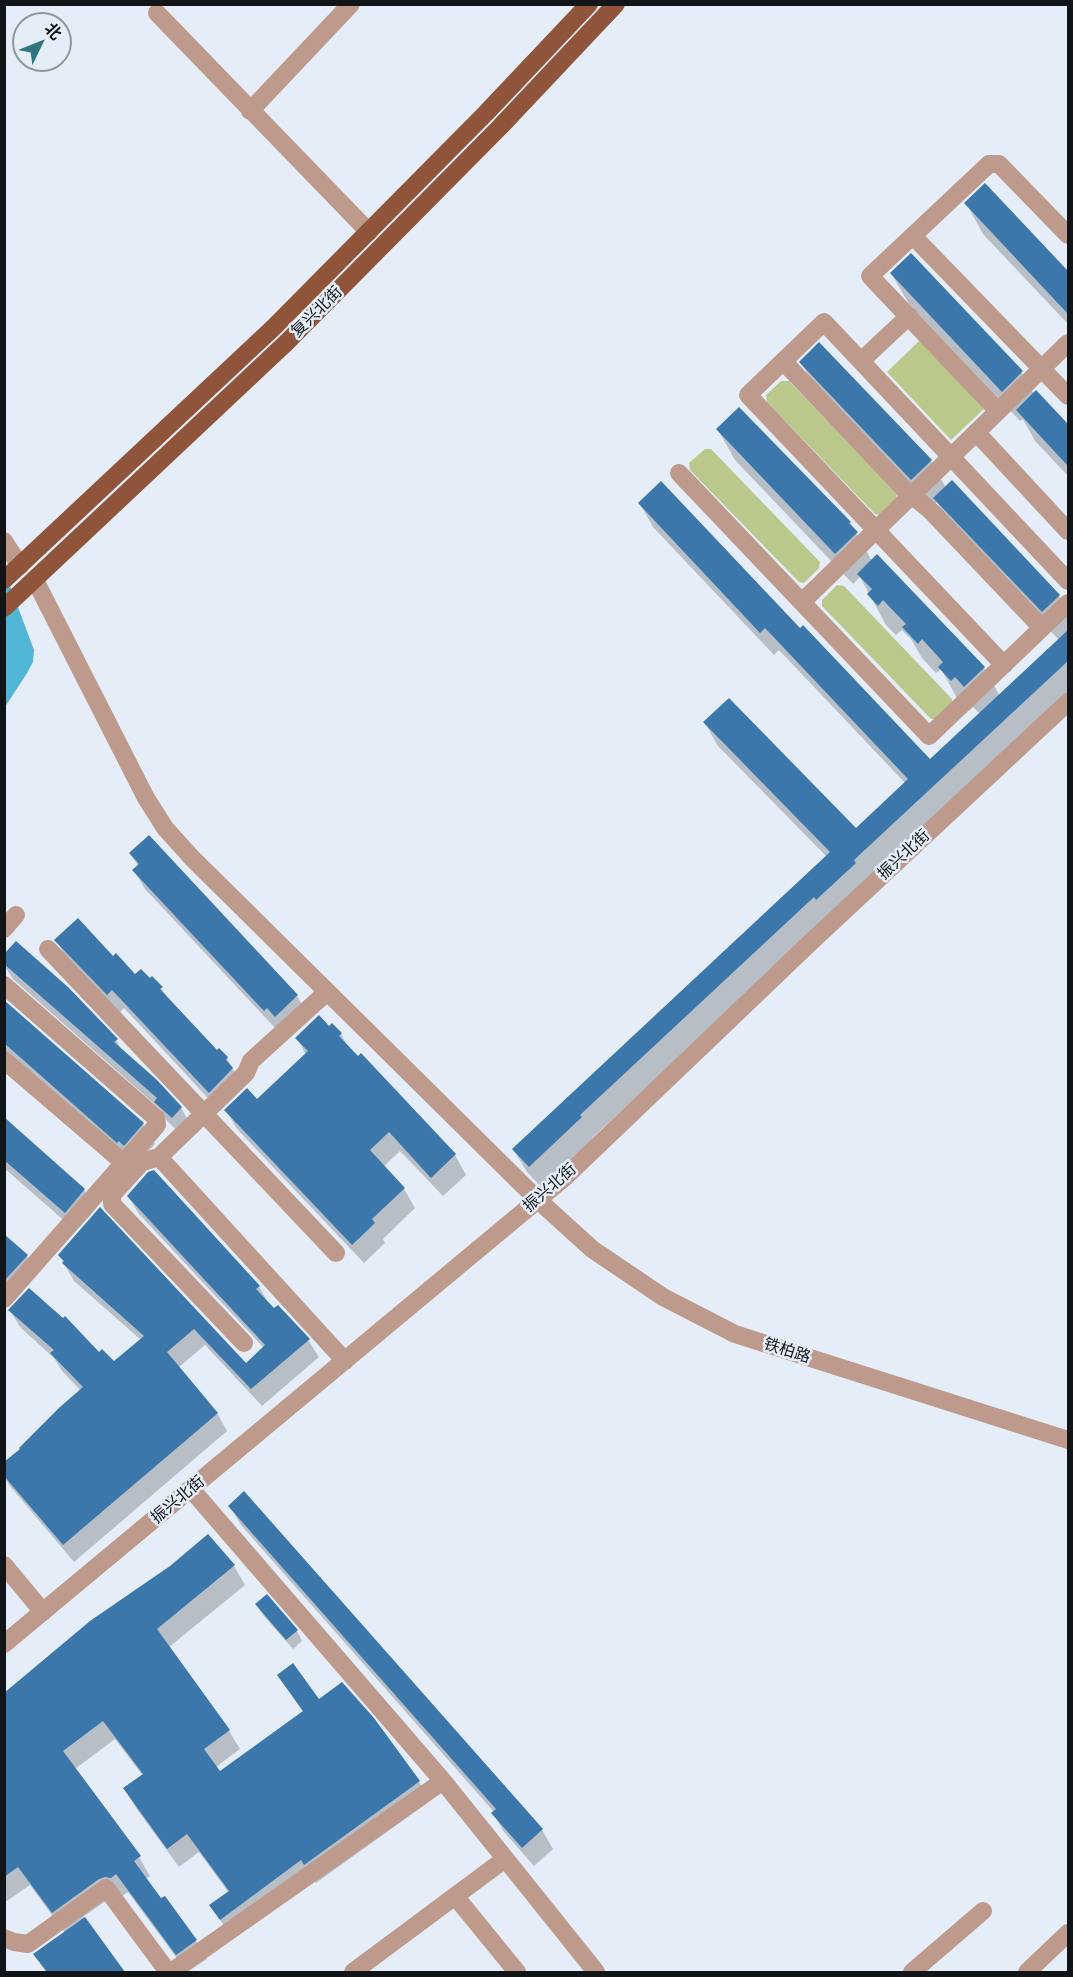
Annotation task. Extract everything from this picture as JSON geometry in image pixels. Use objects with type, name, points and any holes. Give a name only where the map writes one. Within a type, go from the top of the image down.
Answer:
[{"type":"main road","name":"复兴北街","points":[[13,573],[191,407],[369,232],[590,4]]},
{"type":"main road","name":"复兴北街","points":[[4,608],[205,421],[320,309],[500,127],[616,4]]},
{"type":"street","points":[[250,111],[351,4]]},
{"type":"street","points":[[157,13],[369,232]]},
{"type":"street","points":[[998,411],[870,276],[989,164],[999,164],[1068,235]]},
{"type":"street","points":[[913,236],[1068,396]]},
{"type":"street","points":[[861,361],[909,316]]},
{"type":"street","points":[[1004,665],[748,395],[824,322],[1068,580]]},
{"type":"street","points":[[802,602],[1068,342]]},
{"type":"street","points":[[783,361],[1042,628]]},
{"type":"street","points":[[976,432],[1068,531]]},
{"type":"street","points":[[679,473],[929,736],[1068,603]]},
{"type":"street","points":[[4,542],[13,573]]},
{"type":"street","name":"铁柏路","points":[[30,584],[146,798],[165,828],[192,858],[327,992],[538,1200],[592,1249],[663,1297],[735,1334],[1068,1440]]},
{"type":"street","name":"振兴北街","points":[[4,1644],[564,1178],[1068,702]]},
{"type":"street","points":[[48,949],[336,1253]]},
{"type":"street","points":[[4,985],[156,1118],[157,1125],[4,1299]]},
{"type":"street","points":[[244,1343],[112,1204],[112,1195],[142,1162],[159,1157],[246,1073],[251,1061],[327,992]]},
{"type":"street","points":[[4,1060],[124,1163]]},
{"type":"street","points":[[159,1157],[345,1361]]},
{"type":"street","points":[[191,1489],[443,1781],[596,1972]]},
{"type":"street","points":[[4,1565],[43,1612]]},
{"type":"street","points":[[4,1938],[28,1944],[106,1888],[169,1972],[443,1781]]},
{"type":"street","points":[[353,1972],[505,1859]]},
{"type":"street","points":[[455,1896],[517,1972]]},
{"type":"street","points":[[912,1972],[982,1911]]},
{"type":"street","points":[[1027,1972],[1068,1933]]},
{"type":"green space","points":[[920,340],[985,408],[951,440],[887,372]]},
{"type":"green space","points":[[781,381],[789,381],[897,494],[896,500],[881,515],[875,514],[767,402],[766,395]]},
{"type":"green space","points":[[705,449],[711,449],[820,562],[819,568],[804,583],[799,582],[690,470],[689,463]]},
{"type":"green space","points":[[837,585],[844,586],[952,699],[952,705],[936,719],[931,719],[822,606],[822,600]]},
{"type":"water","points":[[4,570],[34,650],[33,662],[5,707]]},
{"type":"building","points":[[985,183],[1068,271],[1068,314],[964,203]]},
{"type":"building","points":[[911,253],[1023,371],[1002,392],[890,273]]},
{"type":"building","points":[[819,342],[932,460],[911,480],[799,362]]},
{"type":"building","points":[[1036,390],[1068,424],[1068,466],[1016,410]]},
{"type":"building","points":[[739,407],[851,522],[849,523],[858,532],[835,554],[716,429]]},
{"type":"building","points":[[952,480],[1060,595],[1042,612],[933,498]]},
{"type":"building","points":[[661,481],[800,628],[803,625],[930,759],[1068,630],[1068,661],[854,860],[856,863],[816,900],[814,897],[580,1115],[582,1117],[529,1167],[512,1149],[830,852],[703,722],[729,698],[856,828],[908,779],[765,628],[760,633],[638,503]]},
{"type":"building","points":[[877,554],[985,667],[964,687],[955,677],[951,681],[938,667],[943,662],[922,639],[918,644],[902,627],[906,624],[883,600],[878,606],[867,594],[872,589],[857,574]]},
{"type":"building","points":[[149,835],[298,995],[275,1017],[267,1008],[264,1011],[132,870],[139,864],[129,853]]},
{"type":"building","points":[[78,918],[113,956],[116,953],[135,974],[141,969],[150,978],[152,976],[163,987],[160,989],[217,1050],[219,1048],[228,1057],[226,1060],[233,1068],[209,1093],[112,990],[107,995],[54,940]]},
{"type":"building","points":[[16,941],[69,988],[118,1039],[114,1042],[157,1080],[182,1107],[172,1118],[154,1102],[157,1098],[4,964],[4,954]]},
{"type":"building","points":[[4,1000],[144,1123],[124,1146],[119,1141],[117,1143],[4,1043]]},
{"type":"building","points":[[319,1015],[329,1026],[332,1023],[342,1033],[339,1036],[358,1056],[361,1053],[456,1154],[431,1178],[389,1132],[370,1150],[405,1188],[372,1219],[375,1223],[352,1245],[224,1110],[247,1088],[257,1099],[308,1051],[295,1038]]},
{"type":"building","points":[[4,1117],[85,1189],[65,1213],[4,1160]]},
{"type":"building","points":[[154,1170],[260,1286],[256,1289],[274,1308],[278,1305],[310,1339],[251,1389],[194,1329],[167,1352],[218,1413],[63,1545],[4,1476],[4,1462],[83,1387],[50,1353],[54,1350],[8,1310],[29,1288],[63,1318],[65,1316],[99,1352],[102,1349],[114,1361],[144,1336],[62,1263],[64,1261],[58,1255],[100,1207],[246,1363],[265,1345],[127,1196],[148,1172]]},
{"type":"building","points":[[4,1234],[28,1255],[4,1281]]},
{"type":"building","points":[[244,1491],[543,1829],[522,1848],[491,1813],[496,1809],[228,1506]]},
{"type":"building","points":[[208,1534],[235,1565],[157,1629],[230,1730],[204,1749],[220,1771],[303,1711],[277,1675],[293,1663],[319,1699],[342,1682],[374,1718],[420,1781],[304,1865],[301,1860],[220,1920],[209,1905],[229,1891],[187,1834],[167,1849],[123,1788],[143,1774],[103,1721],[63,1751],[141,1856],[134,1861],[161,1898],[165,1896],[197,1940],[176,1955],[116,1874],[111,1878],[99,1879],[52,1913],[18,1867],[4,1877],[4,1693],[90,1621],[170,1566]]},
{"type":"building","points":[[267,1594],[298,1630],[286,1640],[255,1604]]},
{"type":"building","points":[[85,1917],[125,1972],[47,1972],[33,1954]]}]
